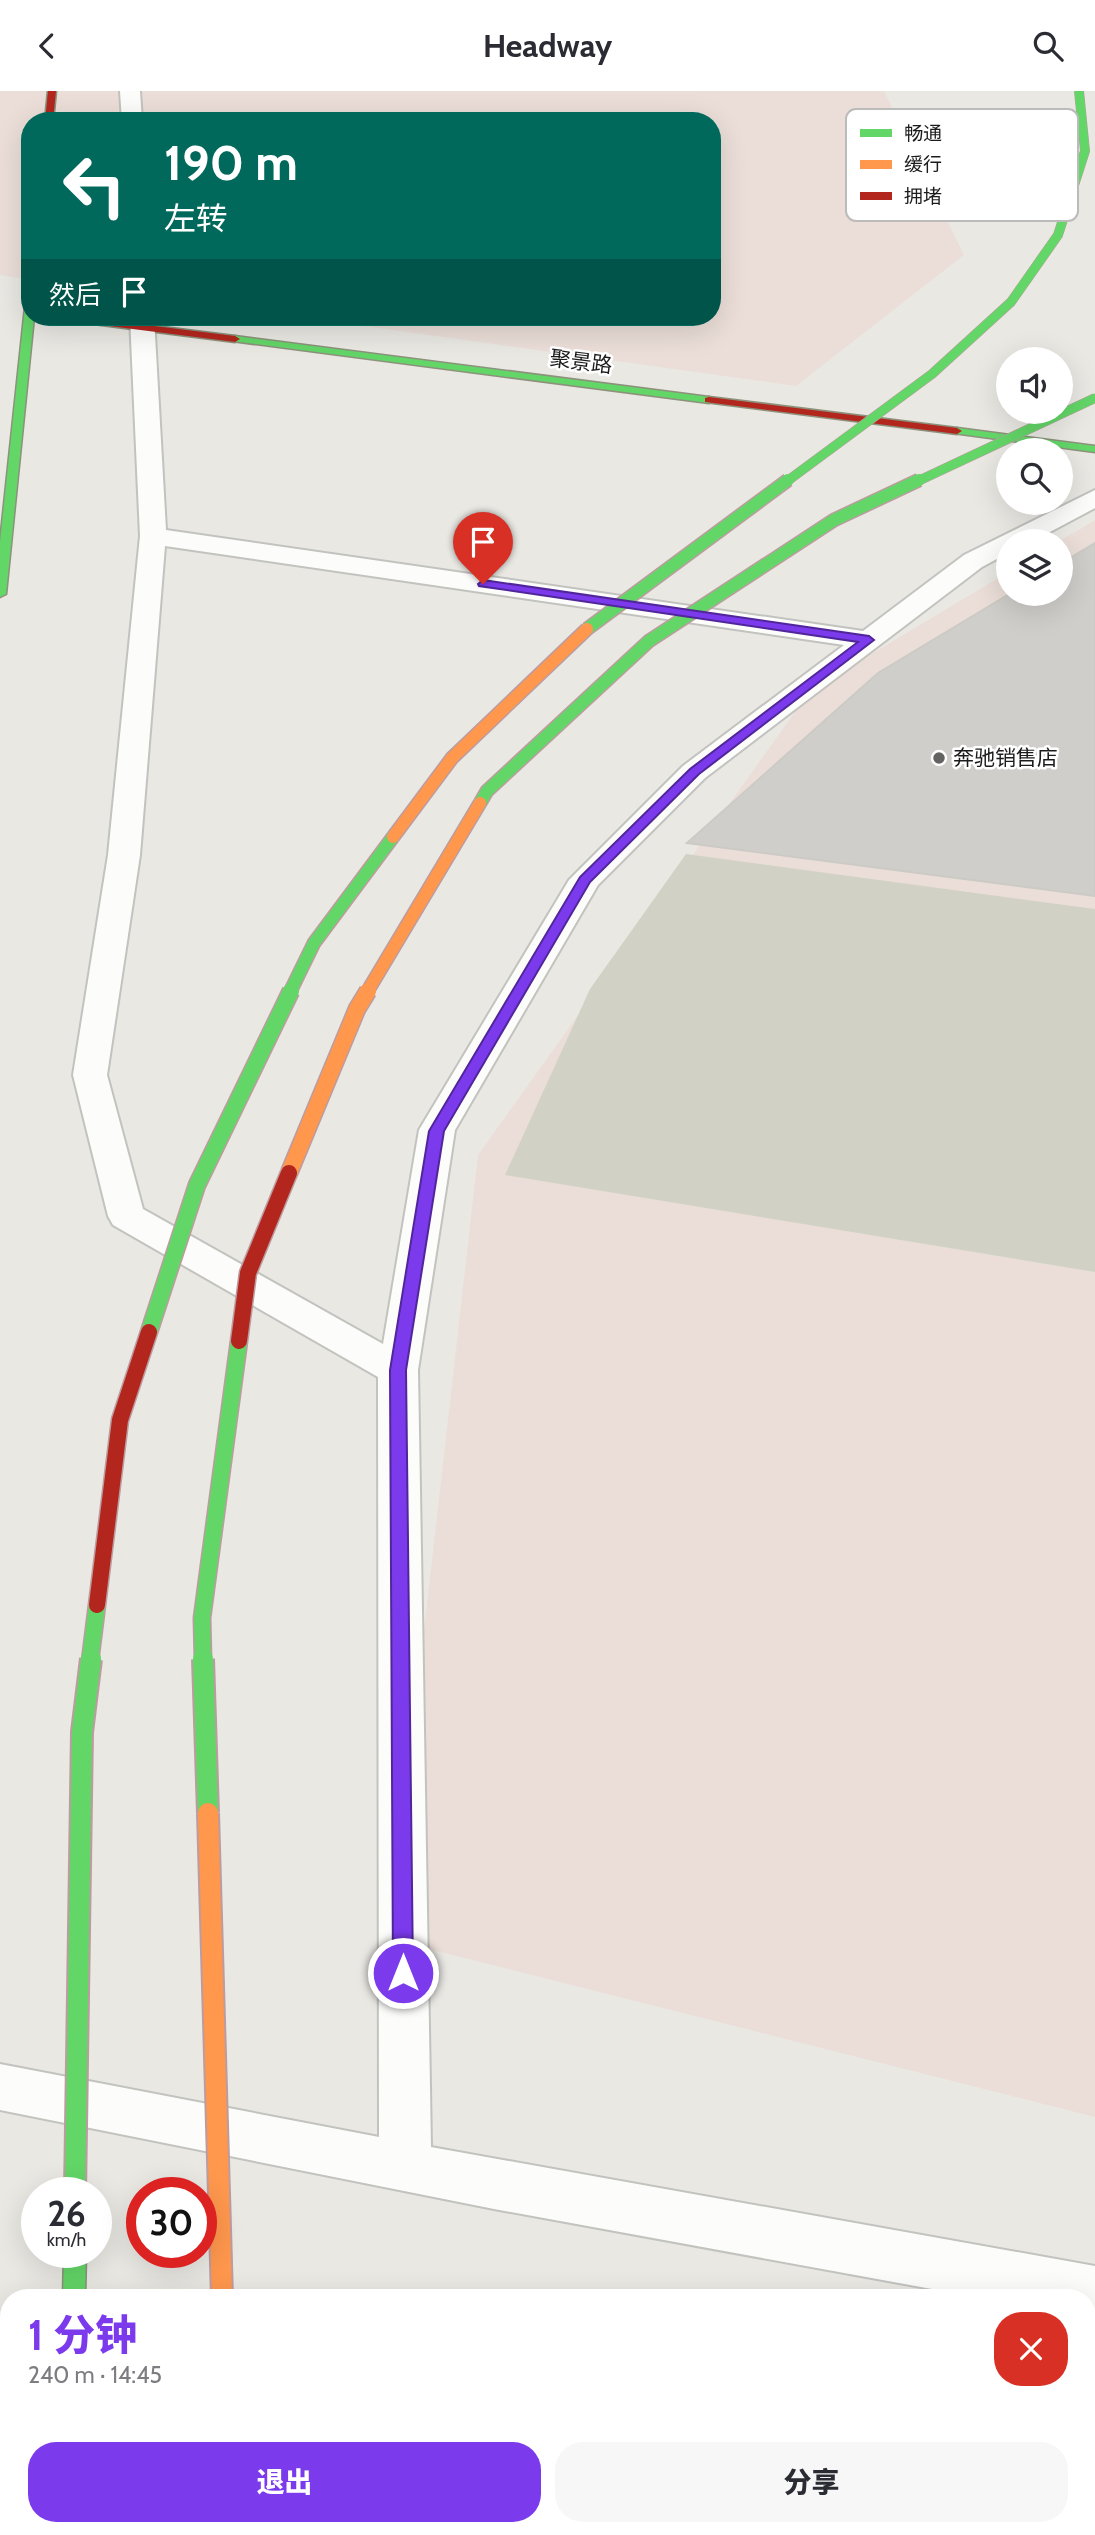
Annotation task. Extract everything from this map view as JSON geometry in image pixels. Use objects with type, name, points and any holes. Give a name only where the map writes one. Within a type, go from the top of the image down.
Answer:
[{"type":"main road","points":[[50,112],[52,91]]},
{"type":"main road","points":[[1078,173],[1085,151],[1079,91]]},
{"type":"main road","points":[[75,2177],[82,1732],[120,1420],[197,1185],[314,943],[452,758],[600,617],[932,374],[1011,302],[1058,235],[1062,221]]},
{"type":"main road","points":[[0,594],[32,326]]},
{"type":"main road","name":"聚景路","points":[[99,326],[144,337],[1095,449]]},
{"type":"main road","points":[[222,2289],[202,1618],[248,1273],[356,1009],[487,791],[649,641],[834,520],[1095,398]]},
{"type":"main road","points":[[830,433],[871,439]]},
{"type":"main road","points":[[953,449],[996,454]]},
{"type":"main road","points":[[74,2289],[75,2268]]},
{"type":"street","points":[[130,91],[131,112]]},
{"type":"street","points":[[144,337],[153,535],[124,855],[90,1075],[125,1216],[398,1370]]},
{"type":"street","points":[[1035,529],[1095,498]]},
{"type":"street","points":[[153,535],[869,640]]},
{"type":"street","points":[[405,2165],[398,1370],[437,1131],[585,880],[694,772],[973,561],[996,549]]},
{"type":"street","points":[[0,2087],[405,2165],[1079,2289]]},
{"type":"shaded area","points":[[0,91],[884,91],[893,109],[846,109],[846,221],[947,221],[964,255],[796,386],[363,326],[721,326],[721,112],[21,112],[21,278],[0,275]]},
{"type":"shaded area","points":[[1095,520],[1095,2117],[389,1939],[478,1155],[810,691],[996,579],[996,606],[1073,606],[1073,533]]},
{"type":"shaded area","points":[[686,854],[1095,909],[1095,1272],[505,1175],[590,989]]},
{"type":"building","name":"奔驰销售店","points":[[1095,543],[1095,896],[687,843],[878,673],[996,602],[996,606],[1073,606],[1073,556]]},
{"type":"traffic: fast","points":[[1078,173],[1085,151],[1079,91]]},
{"type":"traffic: fast","points":[[587,629],[932,374],[1011,302],[1058,235],[1062,221]]},
{"type":"traffic: fast","points":[[0,594],[28,326]]},
{"type":"traffic: fast","points":[[235,339],[709,400]]},
{"type":"traffic: fast","points":[[480,803],[487,791],[649,641],[834,520],[1095,398]]},
{"type":"traffic: fast","points":[[957,431],[1095,449]]},
{"type":"traffic: fast","points":[[149,1332],[197,1185],[314,943],[393,837]]},
{"type":"traffic: fast","points":[[208,1813],[202,1618],[239,1341]]},
{"type":"traffic: fast","points":[[75,2177],[82,1732],[97,1605]]},
{"type":"traffic: fast","points":[[74,2289],[75,2268]]},
{"type":"traffic: jam","points":[[50,112],[52,91]]},
{"type":"traffic: jam","points":[[133,326],[235,339]]},
{"type":"traffic: jam","points":[[709,400],[957,431]]},
{"type":"traffic: jam","points":[[239,1341],[248,1273],[289,1173]]},
{"type":"traffic: jam","points":[[97,1605],[120,1420],[149,1332]]},
{"type":"traffic: slow","points":[[393,837],[452,758],[587,629]]},
{"type":"traffic: slow","points":[[289,1173],[357,1009],[480,803]]},
{"type":"traffic: slow","points":[[208,1813],[222,2289]]},
{"type":"place","name":"奔驰销售店","points":[[939,758]]},
{"type":"route","points":[[403,1973],[398,1370],[437,1131],[585,880],[694,772],[869,640],[483,584]]}]
